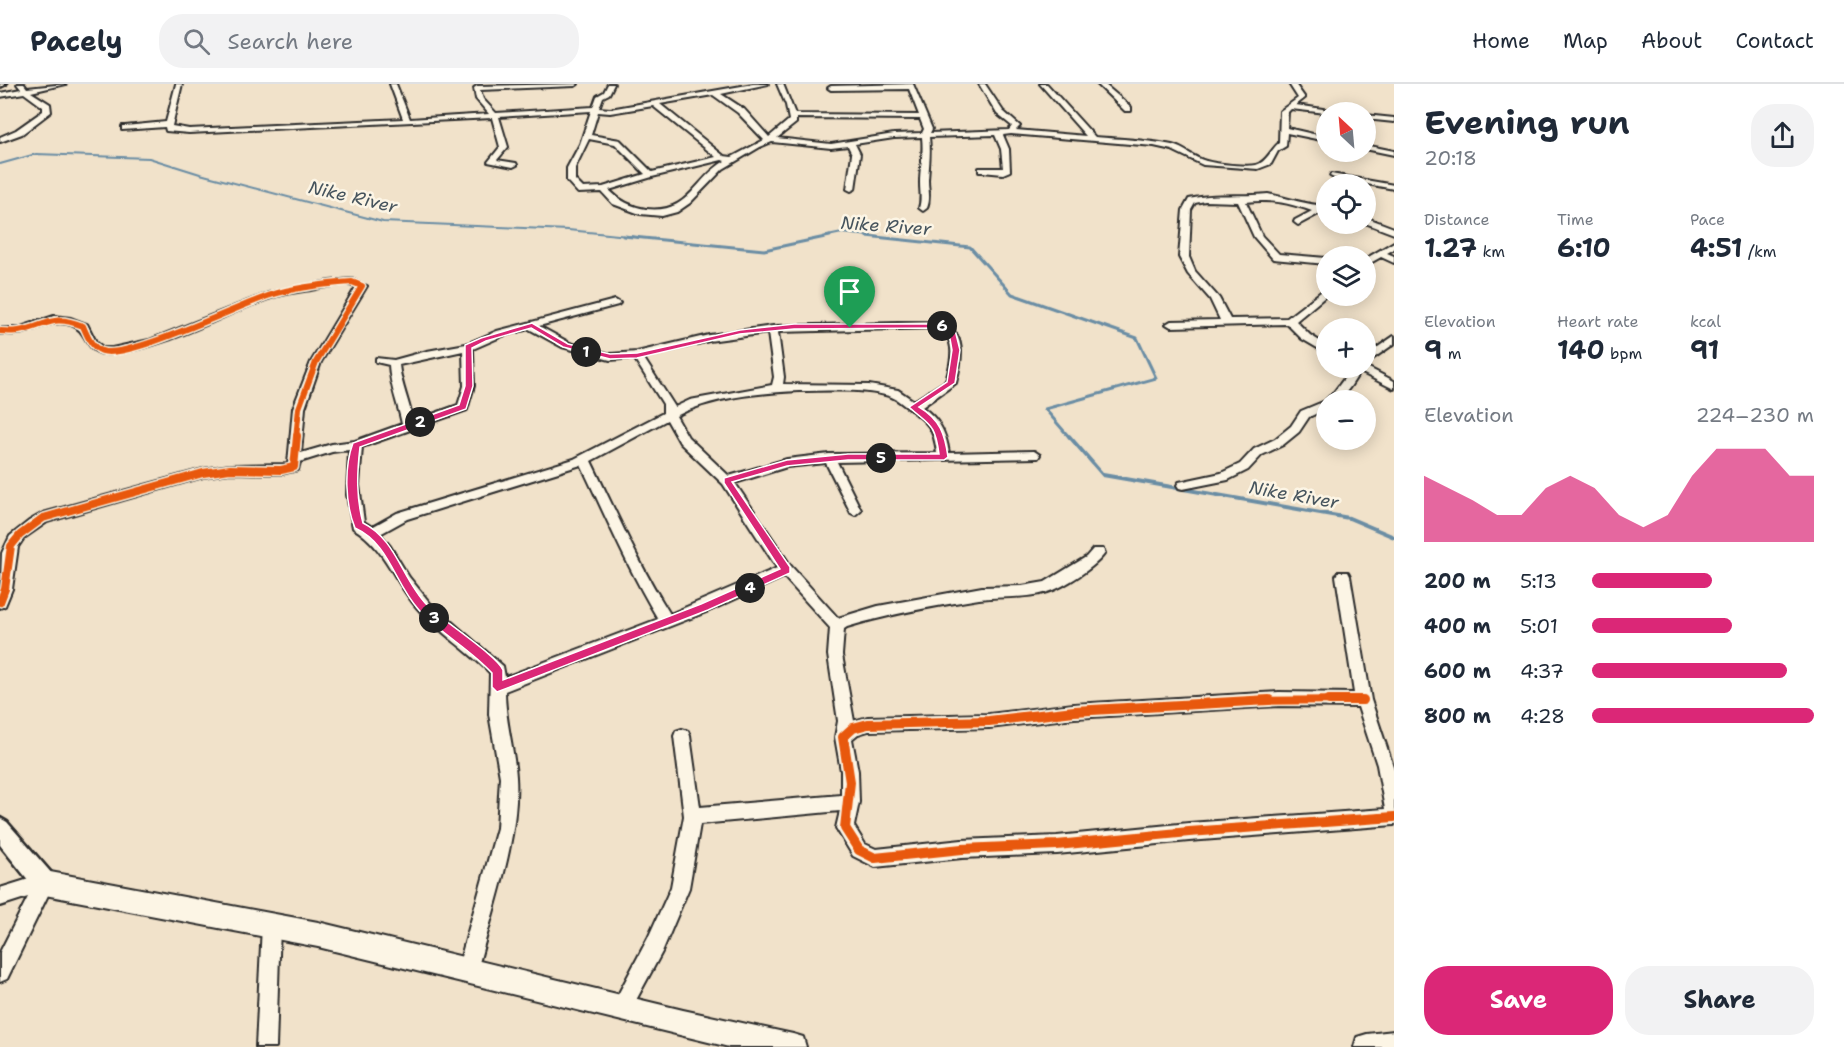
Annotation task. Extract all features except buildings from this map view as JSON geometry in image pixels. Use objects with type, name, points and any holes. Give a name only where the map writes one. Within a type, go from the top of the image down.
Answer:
[{"type":"main road","points":[[45,883],[358,943],[713,1031],[793,1047]]},
{"type":"main road","points":[[1367,1047],[1394,1044]]},
{"type":"street","points":[[0,140],[19,132],[47,112],[47,106],[20,84]]},
{"type":"street","points":[[0,95],[63,84]]},
{"type":"street","points":[[393,84],[407,120]]},
{"type":"street","points":[[513,165],[492,162],[504,147],[494,115],[481,101],[477,88],[575,84]]},
{"type":"street","points":[[611,84],[607,93],[600,96],[586,136],[571,168],[571,180],[581,191],[604,189],[650,175],[722,158],[734,159]]},
{"type":"street","points":[[180,85],[171,103],[172,114],[169,129],[189,131],[596,109],[610,111],[765,84]]},
{"type":"street","points":[[769,141],[793,120],[780,84]]},
{"type":"street","points":[[982,84],[1000,112],[1016,126],[1011,132]]},
{"type":"street","points":[[1043,84],[1091,137]]},
{"type":"street","points":[[1100,84],[1128,109]]},
{"type":"street","points":[[604,189],[616,202],[640,211],[662,213],[682,206],[718,169],[761,142],[831,146],[886,137],[925,134],[1011,132],[1091,137],[1154,144],[1174,148],[1203,162],[1251,167],[1268,162],[1275,150],[1282,146],[1285,130],[1284,111],[1302,98],[1292,84]]},
{"type":"street","points":[[831,88],[911,86],[928,129],[925,134],[928,155],[924,182],[926,199],[923,208]]},
{"type":"street","points":[[715,93],[741,111],[769,141]]},
{"type":"street","points":[[655,104],[722,158]]},
{"type":"street","points":[[1291,107],[1316,110]]},
{"type":"street","points":[[792,116],[925,117]]},
{"type":"street","points":[[1376,118],[1394,120]]},
{"type":"street","points":[[125,128],[169,124]]},
{"type":"street","points":[[1285,130],[1316,137]]},
{"type":"street","points":[[982,170],[1003,172],[1006,169],[1005,149],[998,132]]},
{"type":"street","points":[[586,136],[617,142],[650,175]]},
{"type":"street","points":[[851,144],[856,154],[851,189]]},
{"type":"street","points":[[1376,149],[1394,153]]},
{"type":"street","points":[[1376,184],[1394,187]]},
{"type":"street","points":[[1226,322],[1214,298],[1191,272],[1184,257],[1187,210],[1192,201],[1268,197],[1316,205]]},
{"type":"street","points":[[1241,200],[1258,237],[1276,257],[1316,260]]},
{"type":"street","points":[[1298,222],[1316,212]]},
{"type":"street","points":[[1376,224],[1394,231]]},
{"type":"street","points":[[1376,255],[1394,244]]},
{"type":"street","points":[[1380,253],[1394,260]]},
{"type":"street","points":[[0,331],[19,331],[54,320],[71,321],[83,326],[92,344],[102,351],[112,351],[152,342],[271,295],[329,284],[359,284],[362,286],[316,362],[299,408],[294,467],[288,470],[230,469],[202,473],[43,518],[22,532],[8,548],[5,593],[0,602]]},
{"type":"street","points":[[1171,324],[1290,321],[1316,299]]},
{"type":"street","points":[[380,360],[394,363],[468,346],[501,333],[615,303]]},
{"type":"street","points":[[1290,321],[1316,343]]},
{"type":"street","points":[[532,326],[551,338],[583,351],[610,357],[637,355],[709,338],[772,328],[930,326],[948,328],[952,332],[956,350],[951,383],[913,407]]},
{"type":"street","points":[[772,328],[779,377],[777,388]]},
{"type":"street","points":[[1376,353],[1394,339]]},
{"type":"street","points":[[295,459],[332,448],[356,445],[463,407],[469,386],[468,346]]},
{"type":"street","points":[[637,355],[669,404],[669,413],[684,440],[727,481],[786,570],[837,626],[835,655],[846,721],[843,737],[850,761],[851,802],[845,828],[859,850],[875,858],[962,849],[1057,845],[1394,815],[1384,765],[1363,700],[1342,576]]},
{"type":"street","points":[[394,363],[395,382],[402,397],[408,426]]},
{"type":"street","points":[[1376,376],[1394,385]]},
{"type":"street","points":[[1341,390],[1351,378]]},
{"type":"street","points":[[374,532],[402,516],[584,459],[690,404],[760,390],[799,387],[869,389],[894,393],[926,415],[936,426],[941,436],[944,457]]},
{"type":"street","points":[[1184,485],[1224,477],[1244,467],[1258,452],[1279,442],[1295,429],[1305,414],[1316,409]]},
{"type":"street","points":[[356,445],[352,475],[353,502],[358,525],[374,532],[422,607],[452,634],[479,651],[498,671],[497,714],[508,777],[506,828],[467,971]]},
{"type":"street","points":[[727,481],[787,463],[829,459],[1035,455]]},
{"type":"street","points":[[584,459],[608,506],[614,526],[626,542],[644,584],[667,621]]},
{"type":"street","points":[[829,459],[855,510]]},
{"type":"street","points":[[837,626],[843,622],[878,612],[982,593],[1022,592],[1048,587],[1090,561],[1098,553]]},
{"type":"street","points":[[497,687],[667,621],[786,570]]},
{"type":"street","points":[[843,737],[853,728],[898,721],[989,721],[1074,711],[1279,699],[1363,700]]},
{"type":"street","points":[[621,1008],[655,945],[680,888],[693,816],[682,736]]},
{"type":"street","points":[[693,816],[851,802]]},
{"type":"street","points":[[0,829],[45,883]]},
{"type":"street","points":[[0,897],[45,883]]},
{"type":"street","points":[[0,972],[45,883]]},
{"type":"street","points":[[266,1047],[271,925]]},
{"type":"waterway","name":"Nike River","points":[[0,164],[36,154],[149,158],[200,174],[383,222],[568,230],[638,237]]},
{"type":"waterway","name":"Nike River","points":[[823,237],[842,233],[880,237]]},
{"type":"waterway","name":"Nike River","points":[[623,236],[764,250],[830,236]]},
{"type":"waterway","name":"Nike River","points":[[866,236],[970,247],[1012,294],[1137,338],[1156,378],[1045,409],[1070,438]]},
{"type":"waterway","name":"Nike River","points":[[1069,436],[1103,475],[1349,518],[1394,537]]},
{"type":"cycle path","points":[[0,331],[19,331],[54,319],[71,321],[83,326],[92,344],[102,351],[112,351],[152,342],[271,295],[329,284],[352,282],[362,286],[316,362],[299,408],[294,467],[281,470],[230,469],[203,473],[43,518],[20,535],[11,546],[5,589],[0,602]]},
{"type":"cycle path","points":[[1363,700],[1279,699],[1074,711],[989,721],[868,724],[853,728],[843,737],[850,782],[845,828],[859,850],[875,858],[962,849],[1057,845],[1189,832],[1394,817]]},
{"type":"route","points":[[532,326],[566,345],[610,357],[626,354],[637,355],[740,332],[794,327],[844,326],[850,328],[939,326],[948,328],[952,332],[956,350],[951,383],[913,407],[926,415],[936,426],[941,436],[944,457],[848,457],[787,463],[727,481],[786,570],[704,607],[497,687],[498,671],[479,651],[452,634],[422,607],[374,532],[358,525],[353,502],[352,475],[356,445],[397,428],[426,421],[463,407],[469,386],[468,346],[483,339],[532,326]]}]
